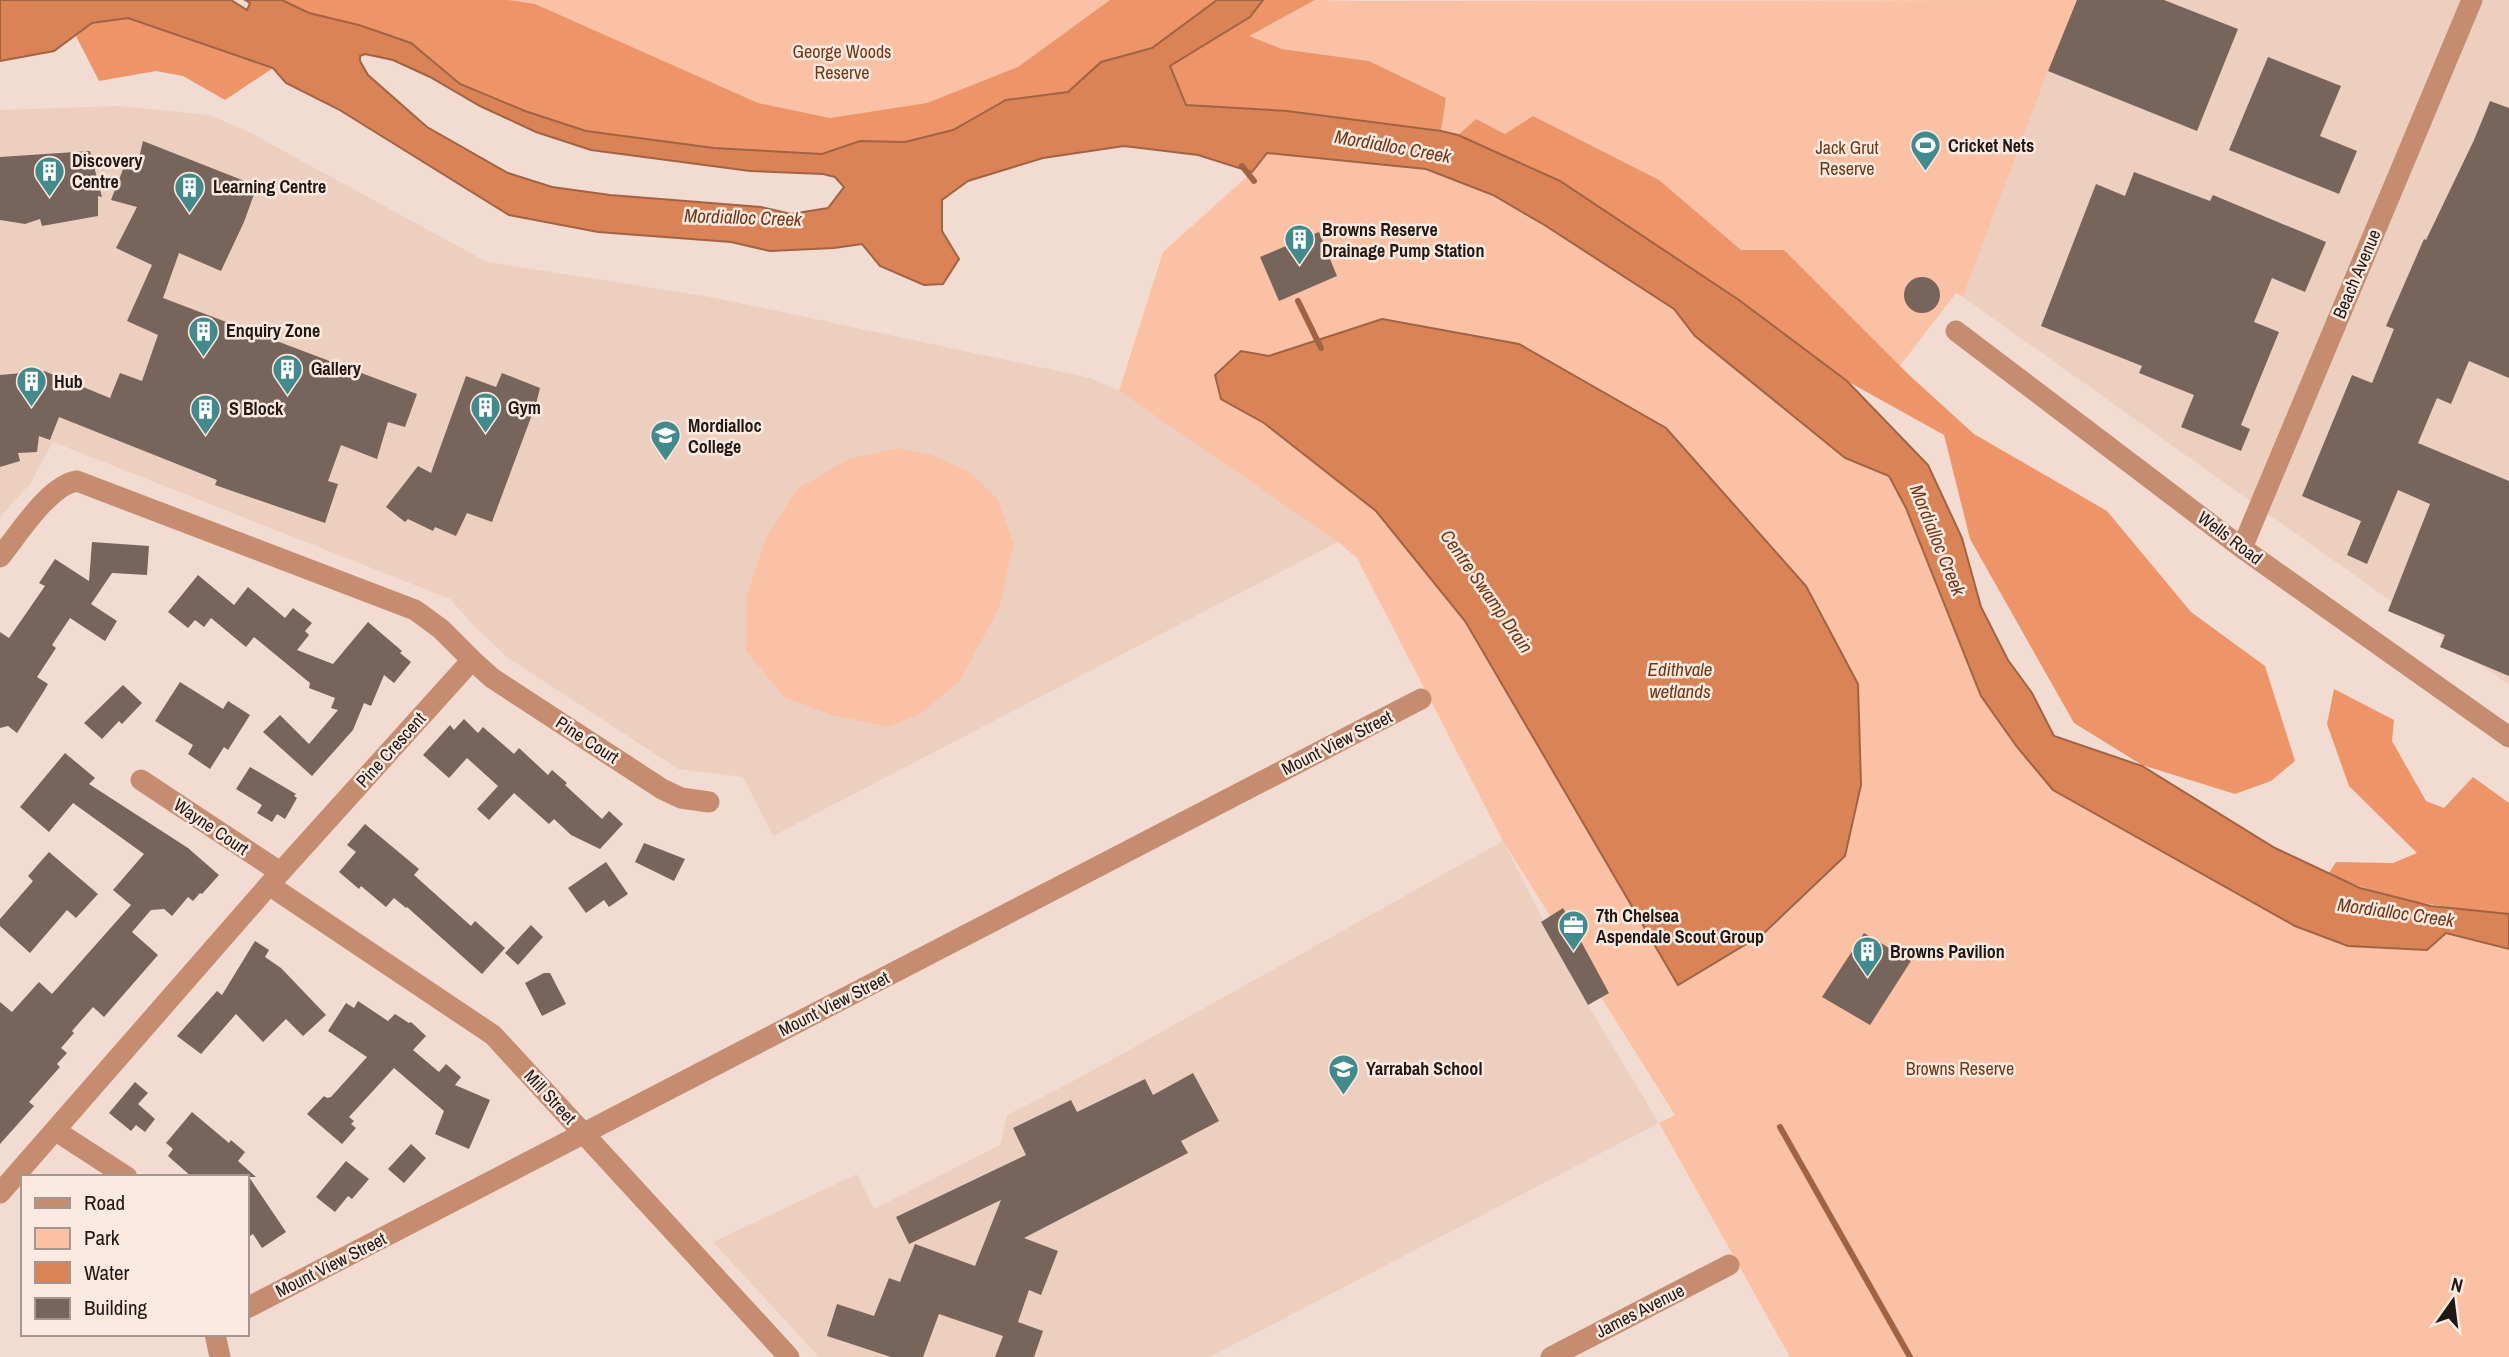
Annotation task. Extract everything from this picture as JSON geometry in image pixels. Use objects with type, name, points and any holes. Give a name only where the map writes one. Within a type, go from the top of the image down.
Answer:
[{"type":"street","name":"Beach Avenue","points":[[2242,548],[2472,0]]},
{"type":"street","name":"Wells Road","points":[[1956,331],[2242,548],[2509,737]]},
{"type":"street","points":[[0,557],[50,496],[66,482],[76,481],[415,610],[440,629],[472,660]]},
{"type":"street","name":"Pine Court","points":[[472,660],[492,678],[662,789],[681,798],[709,802]]},
{"type":"street","name":"Pine Crescent","points":[[0,1193],[274,879],[472,660]]},
{"type":"street","name":"Mount View Street","points":[[248,1307],[1421,699]]},
{"type":"street","name":"Wayne Court","points":[[141,780],[274,879]]},
{"type":"street","name":"Mill Street","points":[[274,879],[493,1035],[789,1357]]},
{"type":"street","points":[[56,1130],[124,1175]]},
{"type":"street","name":"James Avenue","points":[[1551,1357],[1729,1265]]},
{"type":"street","points":[[215,1336],[220,1357]]},
{"type":"shaded area","points":[[282,0],[508,0],[535,4],[758,103],[830,118],[927,103],[1018,67],[1110,0],[1217,0],[1152,48],[1101,62],[1068,92],[1006,100],[953,130],[905,142],[860,141],[822,154],[714,148],[586,131],[525,111],[460,84],[411,43],[359,25],[309,13]]},
{"type":"shaded area","points":[[1263,0],[1315,0],[1249,36],[1282,49],[1369,61],[1446,98],[1441,131],[1287,111],[1186,105],[1170,66],[1250,17]]},
{"type":"shaded area","points":[[2078,0],[2509,0],[2509,685],[1963,297],[2048,71]]},
{"type":"shaded area","points":[[128,18],[273,68],[225,100],[183,76],[156,71],[99,81],[76,36],[92,23]]},
{"type":"shaded area","name":"Mordialloc College","points":[[119,106],[209,115],[249,132],[487,262],[711,297],[1091,378],[1119,391],[1338,542],[773,836],[743,777],[678,769],[507,657],[450,599],[53,442],[30,484],[0,517],[0,110]]},
{"type":"shaded area","points":[[1533,116],[1659,180],[1741,250],[1784,250],[1908,374],[1974,434],[2107,511],[2191,612],[2265,666],[2295,761],[2271,781],[2235,794],[2142,765],[2074,723],[1970,539],[1944,435],[1847,381],[1739,300],[1560,181],[1458,135],[1476,119],[1505,134]]},
{"type":"shaded area","points":[[2334,689],[2394,720],[2392,741],[2426,801],[2444,808],[2473,777],[2509,803],[2509,914],[2439,906],[2395,897],[2329,873],[2336,862],[2393,863],[2417,853],[2349,786],[2327,724]]},
{"type":"shaded area","name":"Yarrabah School","points":[[1503,841],[1576,985],[1659,1123],[1210,1357],[819,1357],[713,1242],[857,1174],[874,1209],[1000,1145],[1007,1115],[1079,1078]]},
{"type":"green space","name":"George Woods Reserve","points":[[366,0],[1161,0],[1079,58],[863,126],[697,121]]},
{"type":"green space","name":"Jack Grut Reserve","points":[[1315,0],[2078,0],[2048,71],[1963,297],[1956,293],[1889,380],[1505,134],[1476,119],[1458,135],[1441,131],[1446,98],[1369,61],[1282,49],[1248,36]]},
{"type":"green space","name":"Browns Reserve","points":[[1266,153],[1426,169],[1493,195],[1674,309],[1695,336],[1845,458],[1889,476],[1906,508],[1939,589],[2053,790],[2295,926],[2348,946],[2427,950],[2446,933],[2509,949],[2509,1357],[1790,1357],[1659,1123],[1675,1115],[1503,841],[1357,558],[1338,542],[1119,391],[1163,252],[1252,172]]},
{"type":"green space","points":[[897,448],[932,455],[968,471],[998,499],[1014,544],[999,608],[960,681],[920,714],[888,727],[832,715],[784,697],[746,651],[746,597],[766,537],[797,489],[849,459]]},
{"type":"water","name":"Mordialloc Creek","points":[[0,0],[231,0],[247,10],[250,3],[245,0],[282,0],[309,13],[359,25],[411,43],[460,84],[525,111],[586,131],[714,148],[822,154],[860,141],[905,142],[953,130],[1006,100],[1068,92],[1101,62],[1152,48],[1217,0],[1263,0],[1250,17],[1170,66],[1186,105],[1287,111],[1441,131],[1458,135],[1560,181],[1739,300],[1847,381],[1928,465],[1962,538],[1981,607],[2008,660],[2032,693],[2054,736],[2142,766],[2275,848],[2360,888],[2431,906],[2509,914],[2509,949],[2446,933],[2427,950],[2348,946],[2295,926],[2053,790],[2017,747],[1981,696],[1906,508],[1889,476],[1845,458],[1695,336],[1674,309],[1493,195],[1426,169],[1267,153],[1252,172],[1198,155],[1124,146],[1043,158],[968,181],[942,200],[942,231],[959,259],[943,284],[924,285],[880,266],[862,244],[770,251],[731,242],[598,232],[509,215],[338,109],[286,83],[273,68],[128,18],[92,23],[54,51],[0,61]],"holes":[[[365,54],[393,60],[536,132],[591,150],[750,171],[823,174],[835,177],[844,187],[828,208],[791,214],[761,207],[610,195],[552,187],[508,173],[427,127],[368,75],[360,56]]]},
{"type":"water","name":"Edithvale wetlands","points":[[1382,319],[1519,344],[1666,428],[1806,586],[1858,684],[1861,785],[1845,856],[1763,934],[1678,985],[1465,621],[1376,511],[1264,423],[1221,399],[1215,375],[1241,351],[1269,356]]},
{"type":"building","points":[[2077,0],[2164,0],[2238,29],[2197,131],[2048,71]]},
{"type":"building","points":[[2268,57],[2341,86],[2320,136],[2357,151],[2339,194],[2229,150]]},
{"type":"building","points":[[2490,101],[2509,108],[2509,378],[2469,361],[2451,404],[2437,398],[2418,443],[2509,481],[2509,676],[2440,647],[2445,635],[2388,611],[2430,504],[2398,490],[2367,564],[2347,555],[2361,521],[2302,496],[2352,375],[2372,383],[2394,329],[2386,326]]},
{"type":"building","points":[[143,141],[257,186],[221,271],[179,253],[163,298],[417,394],[405,427],[388,422],[377,459],[341,445],[328,481],[338,484],[325,523],[215,485],[217,480],[59,417],[50,440],[39,436],[37,452],[18,453],[20,461],[0,467],[0,375],[44,371],[110,398],[120,373],[142,381],[158,335],[127,321],[152,265],[116,248],[137,207],[111,200],[127,159],[138,162]]},
{"type":"building","name":"Discovery Centre","points":[[90,151],[102,197],[98,196],[98,216],[42,226],[40,219],[25,224],[0,220],[0,157]]},
{"type":"building","points":[[2134,172],[2210,201],[2213,195],[2326,242],[2305,292],[2272,278],[2254,322],[2279,332],[2241,425],[2250,429],[2241,451],[2181,427],[2194,395],[2139,373],[2142,366],[2041,326],[2096,184],[2125,196]]},
{"type":"building","name":"Browns Reserve Drainage Pump Station","points":[[1319,232],[1337,276],[1279,301],[1260,257]]},
{"type":"building","points":[[1922,277],[1935,282],[1940,295],[1935,308],[1922,313],[1909,308],[1904,295],[1909,282]]},
{"type":"building","name":"Gym","points":[[502,373],[540,388],[492,522],[467,513],[456,536],[435,527],[433,531],[408,519],[405,522],[386,507],[418,466],[431,473],[466,376],[496,387]]},
{"type":"building","points":[[92,542],[149,546],[147,575],[112,573],[91,604],[117,621],[105,641],[70,618],[52,645],[56,648],[37,677],[48,684],[44,691],[17,733],[8,726],[0,728],[0,632],[9,638],[45,586],[39,583],[55,559],[89,581]]},
{"type":"building","points":[[198,575],[234,605],[248,587],[285,618],[293,608],[312,623],[305,631],[309,635],[297,650],[333,664],[368,622],[411,662],[394,683],[384,675],[371,706],[364,703],[353,730],[312,776],[263,732],[280,715],[309,744],[338,710],[331,708],[335,698],[309,688],[310,683],[254,637],[246,647],[211,618],[204,627],[195,620],[188,628],[168,612]]},
{"type":"building","points":[[180,682],[223,709],[228,701],[250,715],[228,750],[224,747],[210,769],[188,754],[193,745],[155,721]]},
{"type":"building","points":[[123,685],[142,703],[122,724],[119,721],[102,739],[84,723]]},
{"type":"building","points":[[464,719],[478,733],[483,727],[514,754],[519,748],[548,775],[552,770],[602,819],[609,811],[623,824],[600,849],[571,835],[554,819],[549,824],[514,793],[489,820],[477,809],[498,786],[467,758],[449,778],[423,755],[450,725],[454,730]]},
{"type":"building","points":[[65,753],[95,778],[89,784],[188,848],[219,875],[193,901],[188,897],[172,916],[164,909],[151,910],[132,932],[158,955],[104,1017],[93,1007],[72,1031],[74,1033],[61,1048],[67,1053],[57,1064],[60,1067],[29,1102],[34,1106],[0,1144],[0,1002],[12,1012],[39,982],[52,994],[131,905],[113,890],[144,854],[73,803],[49,832],[20,807]]},
{"type":"building","points":[[250,767],[296,794],[294,796],[297,798],[285,819],[277,814],[272,822],[257,813],[262,805],[236,789]]},
{"type":"building","points":[[365,824],[419,869],[414,875],[471,926],[475,921],[505,948],[482,974],[407,907],[394,898],[386,907],[339,872],[356,852],[347,845]]},
{"type":"building","points":[[644,843],[685,859],[674,881],[635,862]]},
{"type":"building","points":[[49,852],[98,894],[76,918],[67,910],[30,953],[0,926],[0,919],[33,881],[28,876]]},
{"type":"building","points":[[606,862],[628,894],[609,907],[604,900],[586,913],[568,888]]},
{"type":"building","name":"7th Chelsea Aspendale Scout Group","points":[[1563,908],[1609,993],[1588,1005],[1541,922]]},
{"type":"building","points":[[531,925],[543,937],[518,965],[505,953]]},
{"type":"building","name":"Browns Pavilion","points":[[1864,933],[1911,961],[1870,1025],[1822,997]]},
{"type":"building","points":[[255,941],[269,950],[265,957],[281,968],[326,1015],[303,1036],[286,1019],[263,1042],[236,1014],[201,1054],[177,1036],[217,991],[222,995]]},
{"type":"building","points":[[544,973],[550,973],[566,1004],[542,1016],[525,983]]},
{"type":"building","points":[[358,1001],[388,1021],[395,1014],[411,1022],[426,1036],[413,1050],[439,1072],[446,1064],[461,1077],[455,1085],[490,1100],[469,1149],[435,1134],[444,1111],[394,1068],[349,1117],[356,1128],[342,1144],[307,1114],[324,1096],[331,1097],[367,1057],[328,1031],[346,1003],[354,1008]]},
{"type":"building","points":[[1193,1073],[1219,1121],[1181,1141],[1188,1153],[1024,1238],[1058,1251],[1041,1295],[1029,1290],[1018,1322],[1043,1331],[1034,1357],[995,1357],[1003,1336],[939,1314],[923,1357],[891,1357],[827,1336],[837,1304],[874,1316],[889,1278],[900,1282],[915,1244],[975,1266],[1001,1200],[909,1244],[896,1217],[1026,1155],[1013,1128],[1071,1100],[1077,1112],[1145,1079],[1153,1095]]},
{"type":"building","points":[[135,1082],[148,1093],[138,1104],[155,1119],[145,1132],[136,1125],[131,1131],[109,1113]]},
{"type":"building","points":[[192,1112],[229,1143],[231,1140],[245,1152],[238,1161],[256,1177],[249,1177],[286,1232],[262,1248],[253,1234],[248,1237],[248,1175],[190,1175],[168,1156],[173,1149],[166,1143]]},
{"type":"building","points":[[411,1144],[426,1158],[404,1183],[388,1169]]},
{"type":"building","points":[[346,1161],[369,1179],[352,1199],[348,1196],[335,1212],[316,1197]]},
{"type":"waterway","points":[[1242,166],[1254,181]]},
{"type":"waterway","name":"Centre Swamp Drain","points":[[1298,301],[1321,348]]},
{"type":"waterway","points":[[1780,1127],[1910,1357]]},
{"type":"place","name":"Cricket Nets","points":[[1925,173]]},
{"type":"place","name":"Discovery Centre","points":[[49,198]]},
{"type":"place","name":"Learning Centre","points":[[190,214]]},
{"type":"place","name":"Browns Reserve Drainage Pump Station","points":[[1299,267]]},
{"type":"place","name":"Enquiry Zone","points":[[203,358]]},
{"type":"place","name":"Gallery","points":[[288,396]]},
{"type":"place","name":"Hub","points":[[31,409]]},
{"type":"place","name":"Gym","points":[[485,435]]},
{"type":"place","name":"S Block","points":[[206,436]]},
{"type":"place","name":"Mordialloc College","points":[[665,463]]},
{"type":"place","name":"7th Chelsea Aspendale Scout Group","points":[[1573,953]]},
{"type":"place","name":"Browns Pavilion","points":[[1867,979]]},
{"type":"place","name":"Yarrabah School","points":[[1343,1096]]}]
